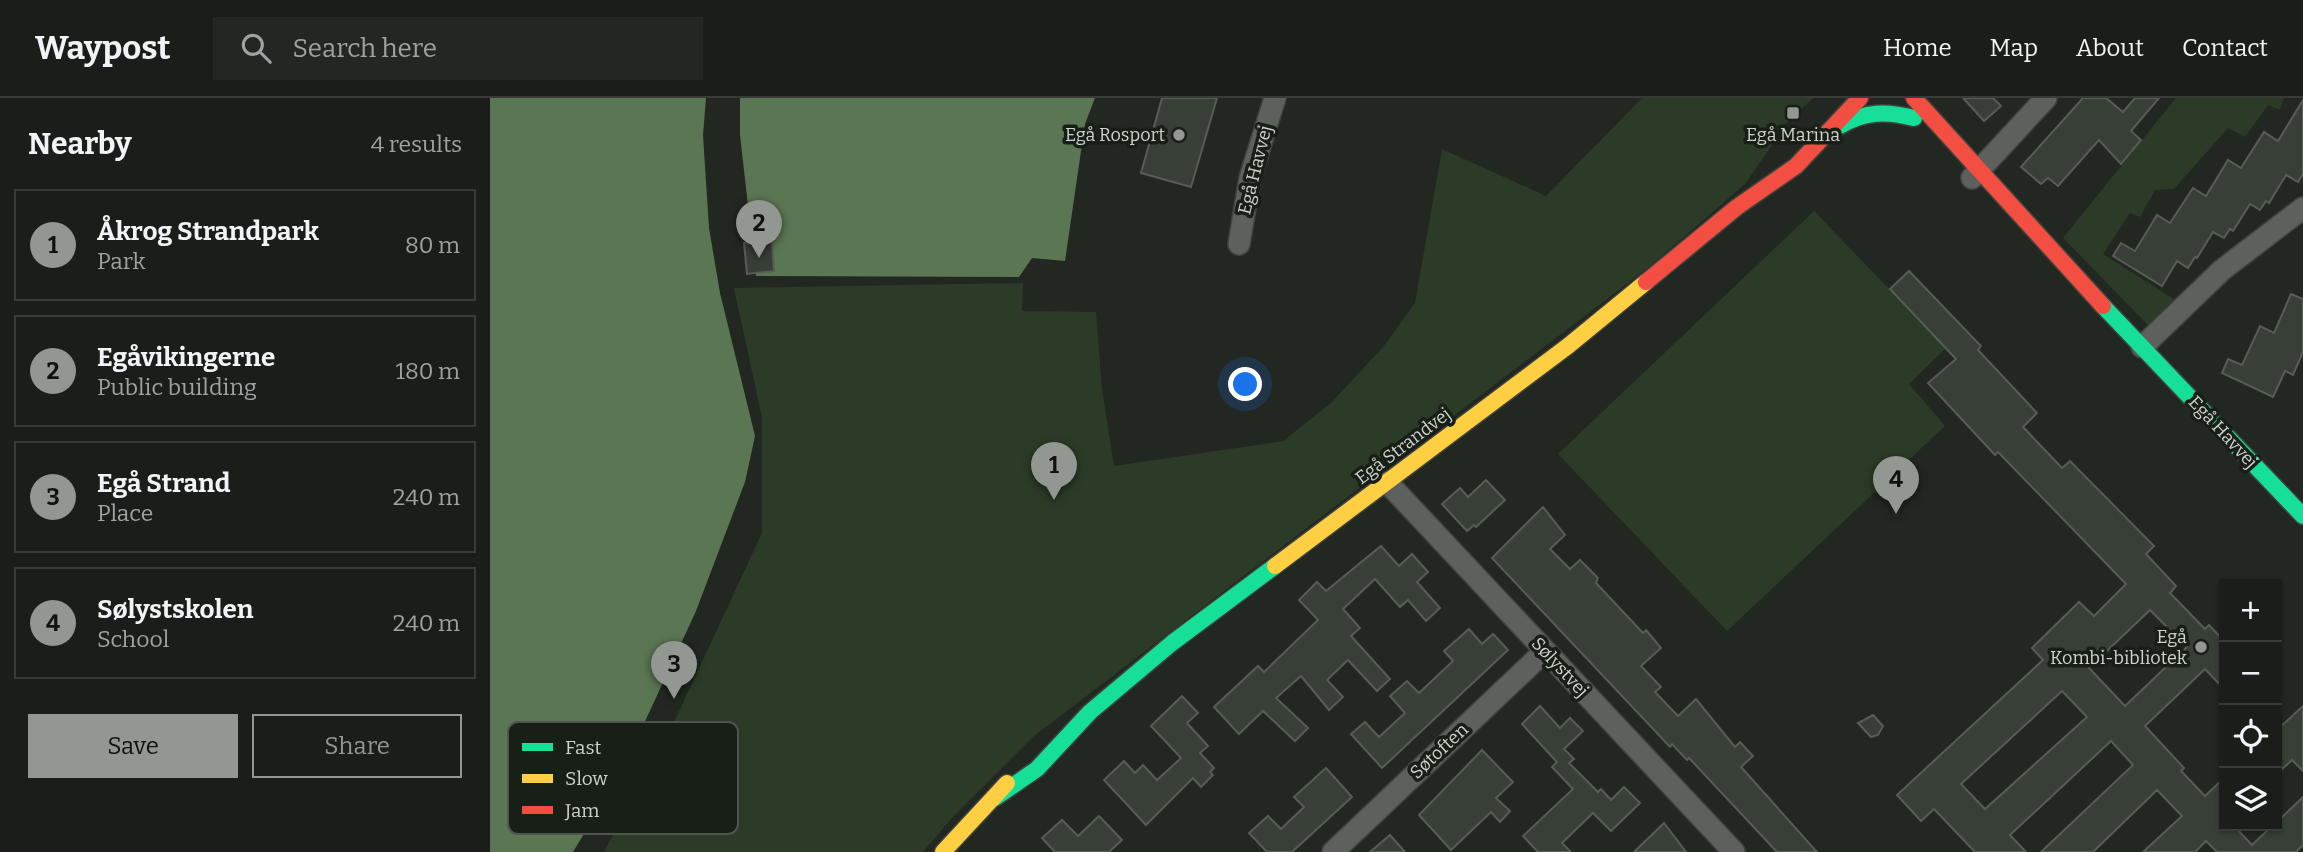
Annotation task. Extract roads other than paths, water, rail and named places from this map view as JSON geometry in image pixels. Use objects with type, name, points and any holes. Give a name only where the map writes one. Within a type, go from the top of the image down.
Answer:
[{"type":"street","name":"Egå Havvej","points":[[1239,244],[1251,178],[1275,98]]},
{"type":"street","name":"Egå Strandvej","points":[[1737,207],[1838,98]]},
{"type":"street","name":"Egå Strandvej","points":[[943,852],[995,798],[1026,758],[1090,712],[1172,643],[1612,313],[1737,207],[1796,166],[1860,98]]},
{"type":"street","name":"Egå Havvej","points":[[1895,98],[1977,174],[2303,516]]},
{"type":"street","name":"Egå Havvej","points":[[1914,98],[1977,174]]},
{"type":"street","points":[[1977,174],[2046,98]]},
{"type":"street","points":[[1817,142],[1864,113],[1882,110],[1914,118]]},
{"type":"street","points":[[2143,347],[2222,270],[2303,208]]},
{"type":"street","name":"Sølystvej","points":[[1387,482],[1734,852]]},
{"type":"street","name":"Søtoften","points":[[1333,852],[1545,651]]},
{"type":"place","name":"Egå Marina","points":[[1793,113]]},
{"type":"place","name":"Egå Rosport","points":[[1179,135]]},
{"type":"place","name":"Egåvikingerne","points":[[759,258]]},
{"type":"place","name":"Åkrog Strandpark","points":[[1054,500]]},
{"type":"place","name":"Sølystskolen","points":[[1896,514]]},
{"type":"place","name":"Egå Kombi-bibliotek","points":[[2201,647]]},
{"type":"place","name":"Egå Strand","points":[[674,699]]}]
